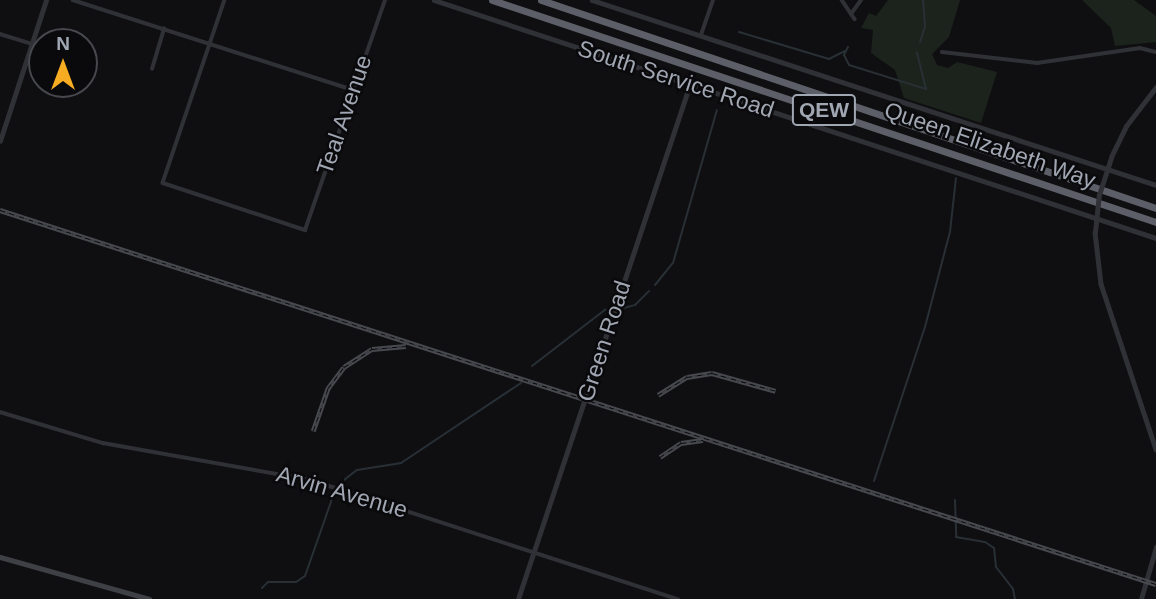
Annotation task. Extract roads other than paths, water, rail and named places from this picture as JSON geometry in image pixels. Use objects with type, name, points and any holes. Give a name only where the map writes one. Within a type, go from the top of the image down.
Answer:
[{"type":"highway","name":"Queen Elizabeth Way","points":[[492,0],[1156,222]]},
{"type":"highway","name":"Queen Elizabeth Way","points":[[541,0],[1156,208]]},
{"type":"main road","points":[[0,557],[149,599]]},
{"type":"street","points":[[37,28],[46,0]]},
{"type":"street","points":[[73,0],[353,89]]},
{"type":"street","points":[[211,44],[225,0]]},
{"type":"street","name":"Teal Avenue","points":[[211,44],[163,183],[305,230],[385,0]]},
{"type":"street","name":"South Service Road","points":[[434,0],[1156,238]]},
{"type":"street","points":[[592,0],[1156,185]]},
{"type":"street","points":[[701,35],[713,0]]},
{"type":"street","points":[[842,0],[855,19]]},
{"type":"street","points":[[851,14],[861,0]]},
{"type":"street","points":[[152,69],[164,29]]},
{"type":"street","points":[[0,34],[28,43]]},
{"type":"street","points":[[942,52],[1029,63],[1068,61],[1140,48],[1156,52]]},
{"type":"street","points":[[0,141],[28,56]]},
{"type":"street","name":"Green Road","points":[[518,599],[690,84]]},
{"type":"street","points":[[1156,87],[1126,126],[1111,157],[1099,195],[1095,232],[1101,284],[1153,431],[1156,449]]},
{"type":"street","name":"Arvin Avenue","points":[[0,412],[103,443],[300,477],[678,599]]},
{"type":"street","points":[[1141,599],[1156,547]]},
{"type":"waterway","points":[[920,42],[925,27],[923,0]]},
{"type":"waterway","points":[[739,32],[829,59],[845,51]]},
{"type":"waterway","points":[[848,47],[844,55],[849,65],[926,89],[917,52]]},
{"type":"waterway","points":[[655,285],[673,263],[717,110]]},
{"type":"waterway","points":[[874,481],[925,327],[950,232],[956,178]]},
{"type":"waterway","points":[[620,309],[635,305],[649,291]]},
{"type":"waterway","points":[[532,366],[606,309]]},
{"type":"waterway","points":[[344,480],[357,470],[401,463],[521,383]]},
{"type":"waterway","points":[[262,588],[268,582],[296,582],[305,576],[333,496]]},
{"type":"waterway","points":[[955,500],[956,537],[985,542],[994,548],[996,567],[1013,589],[1015,599]]},
{"type":"railway","points":[[0,210],[1156,584]]},
{"type":"railway","points":[[313,431],[328,388],[344,367],[372,349],[406,346]]},
{"type":"railway","points":[[658,395],[687,377],[712,373],[776,391]]},
{"type":"railway","points":[[660,457],[681,443],[703,440]]}]
